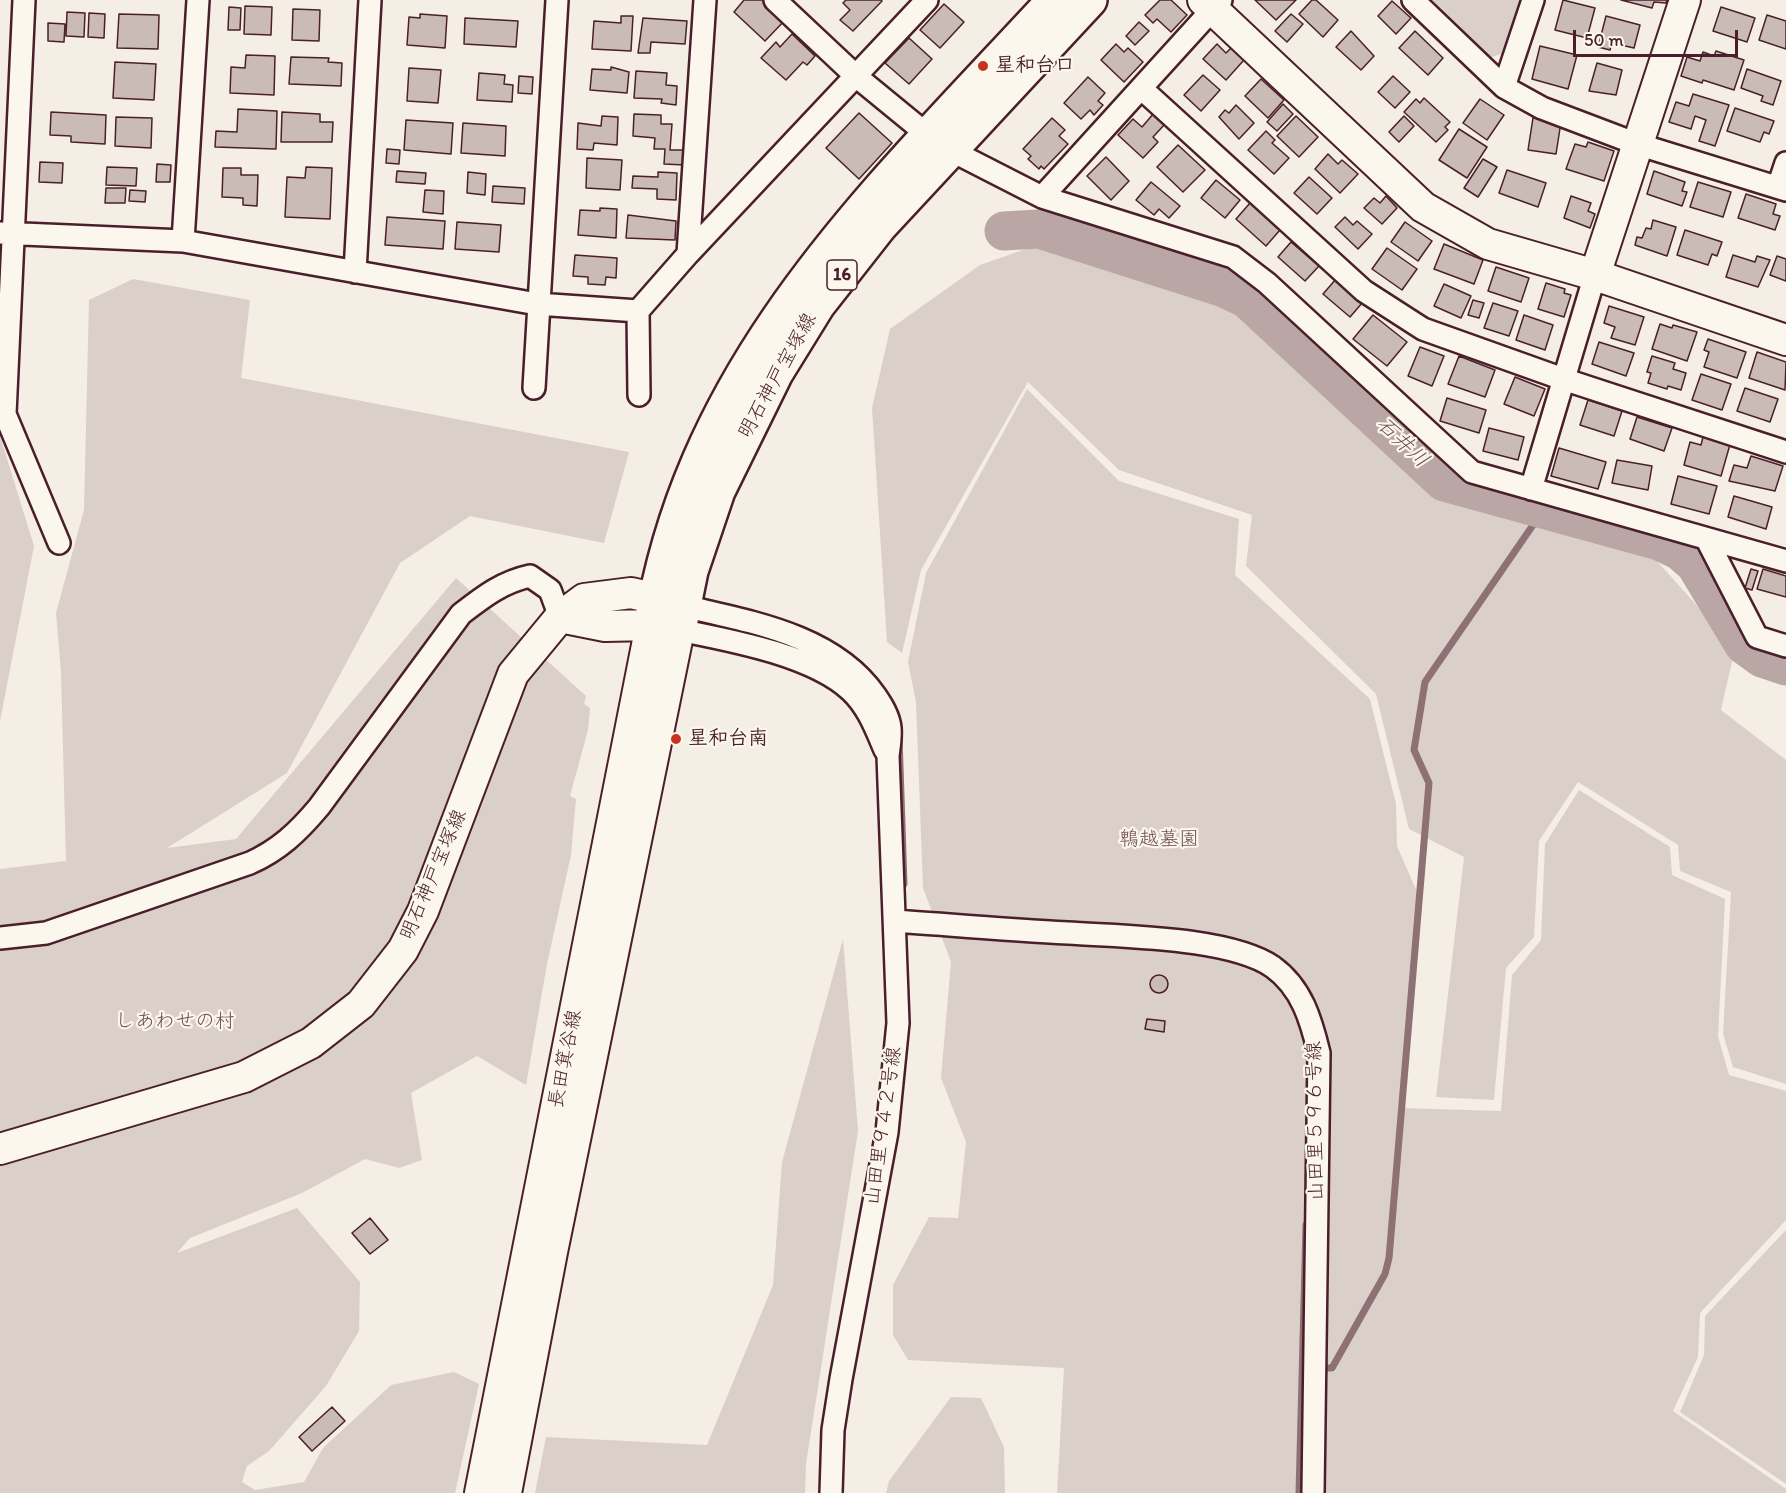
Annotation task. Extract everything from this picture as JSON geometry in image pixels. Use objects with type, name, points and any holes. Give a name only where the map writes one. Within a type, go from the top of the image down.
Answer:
[{"type":"main road","name":"明石神戸宝塚線","points":[[940,143],[1054,0]]},
{"type":"main road","name":"明石神戸宝塚線","points":[[667,615],[689,478],[717,417],[753,355],[798,288],[860,210],[940,143],[1090,0]]},
{"type":"street","points":[[24,0],[6,233],[5,414],[59,543]]},
{"type":"street","points":[[183,241],[198,0]]},
{"type":"street","points":[[355,272],[370,0]]},
{"type":"street","points":[[534,388],[537,304],[557,0]]},
{"type":"street","points":[[688,254],[705,0]]},
{"type":"street","points":[[775,0],[857,77],[940,143],[1042,197],[1233,257],[1267,283],[1472,472],[1786,561]]},
{"type":"street","points":[[639,395],[638,311],[688,254],[927,0]]},
{"type":"street","points":[[1413,0],[1504,87],[1542,108],[1636,144],[1782,189],[1786,163]]},
{"type":"street","points":[[1504,87],[1533,0]]},
{"type":"street","points":[[1531,489],[1595,275],[1684,0]]},
{"type":"street","points":[[1042,197],[1142,89],[1212,3],[1423,207],[1488,244],[1595,275],[1786,340]]},
{"type":"street","points":[[1142,89],[1364,291],[1423,329],[1563,379],[1786,452]]},
{"type":"street","points":[[6,233],[183,241],[537,304],[638,311]]},
{"type":"street","points":[[1707,540],[1757,637],[1786,646]]},
{"type":"street","points":[[0,938],[46,933],[250,863],[273,852],[299,831],[319,807],[461,615],[511,580],[530,576],[550,590],[560,617]]},
{"type":"street","name":"明石神戸宝塚線","points":[[0,1149],[243,1077],[311,1043],[361,1004],[403,950],[423,911],[513,674],[560,617],[584,599],[615,593],[667,615]]},
{"type":"street","name":"山田里９４２号線","points":[[667,615],[769,628],[816,644],[847,665],[869,686],[883,707],[890,728],[888,756],[898,1023],[888,1121],[833,1430],[831,1493]]},
{"type":"street","name":"長田箕谷線","points":[[480,1493],[667,615]]},
{"type":"street","name":"長田箕谷線","points":[[506,1493],[667,615]]},
{"type":"street","name":"山田里５９６号線","points":[[895,921],[1151,939],[1237,950],[1273,967],[1293,986],[1311,1017],[1319,1053],[1313,1493]]},
{"type":"green space","points":[[1428,0],[1523,0],[1505,53],[1488,58]]},
{"type":"green space","points":[[1034,246],[1236,297],[1444,487],[1648,551],[1735,648],[1721,710],[1786,760],[1786,1084],[1733,1067],[1723,1034],[1731,892],[1680,871],[1678,845],[1578,782],[1539,841],[1534,937],[1506,968],[1494,1100],[1436,1097],[1464,857],[1409,829],[1376,694],[1246,566],[1252,515],[1119,470],[1028,382],[921,570],[902,653],[887,642],[872,408],[890,329],[980,265]]},
{"type":"green space","name":"しあわせの村","points":[[133,279],[250,300],[241,378],[629,452],[604,543],[470,516],[400,563],[287,773],[167,848],[236,839],[456,578],[586,696],[584,704],[590,708],[588,730],[570,796],[576,799],[571,855],[547,964],[526,1085],[477,1056],[411,1093],[422,1160],[399,1168],[365,1159],[302,1193],[190,1238],[177,1253],[297,1208],[360,1282],[359,1331],[326,1386],[269,1451],[247,1466],[242,1482],[255,1490],[304,1482],[323,1448],[391,1385],[454,1372],[479,1384],[455,1493],[0,1493],[0,869],[66,861],[61,672],[56,613],[84,510],[89,300]]},
{"type":"green space","name":"鵯越墓園","points":[[1027,389],[1119,481],[1239,519],[1235,575],[1370,699],[1396,804],[1397,846],[1418,894],[1402,1108],[1501,1111],[1512,975],[1541,940],[1545,844],[1579,790],[1670,847],[1672,875],[1725,899],[1718,1036],[1729,1075],[1786,1091],[1786,1220],[1700,1313],[1698,1357],[1673,1411],[1786,1489],[1786,1493],[1057,1493],[1064,1368],[908,1360],[893,1335],[893,1285],[929,1217],[958,1218],[966,1142],[941,1078],[951,962],[923,888],[916,702],[908,662],[926,573]]},
{"type":"green space","points":[[0,436],[34,546],[0,721]]},
{"type":"green space","points":[[843,939],[858,1131],[806,1464],[805,1493],[535,1493],[546,1437],[707,1445],[773,1285],[782,1162]]},
{"type":"green space","points":[[1786,1230],[1786,1484],[1680,1412],[1704,1355],[1705,1316]]},
{"type":"green space","points":[[951,1397],[981,1398],[1004,1447],[1005,1493],[886,1493],[889,1481]]},
{"type":"building","points":[[744,0],[767,0],[787,18],[765,41],[734,12]]},
{"type":"building","points":[[846,0],[882,1],[853,31],[840,20],[850,10],[843,3]]},
{"type":"building","points":[[1160,0],[1171,0],[1187,15],[1171,32],[1157,19],[1153,23],[1145,15]]},
{"type":"building","points":[[1255,0],[1296,0],[1276,20]]},
{"type":"building","points":[[1312,0],[1316,0],[1338,20],[1323,37],[1299,14]]},
{"type":"building","points":[[1563,0],[1595,8],[1587,38],[1555,30]]},
{"type":"building","points":[[1621,0],[1667,0],[1666,3],[1654,2],[1652,8]]},
{"type":"building","points":[[1392,1],[1411,18],[1396,34],[1378,16]]},
{"type":"building","points":[[944,4],[964,22],[940,48],[920,30]]},
{"type":"building","points":[[245,6],[272,7],[271,35],[244,34]]},
{"type":"building","points":[[229,7],[241,8],[240,30],[228,30]]},
{"type":"building","points":[[1721,7],[1755,18],[1747,42],[1713,31]]},
{"type":"building","points":[[293,9],[320,10],[319,41],[292,40]]},
{"type":"building","points":[[67,12],[85,13],[84,37],[66,36]]},
{"type":"building","points":[[89,13],[105,14],[104,38],[88,37]]},
{"type":"building","points":[[119,14],[159,15],[158,49],[117,48]]},
{"type":"building","points":[[420,14],[447,16],[445,48],[407,45],[409,17],[420,18]]},
{"type":"building","points":[[1291,14],[1303,24],[1287,42],[1275,31]]},
{"type":"building","points":[[1767,15],[1786,21],[1786,49],[1759,40]]},
{"type":"building","points":[[621,16],[633,16],[631,51],[592,49],[594,21],[621,23]]},
{"type":"building","points":[[1606,16],[1640,25],[1634,48],[1612,43],[1610,50],[1598,47]]},
{"type":"building","points":[[465,18],[518,21],[516,47],[464,44]]},
{"type":"building","points":[[643,18],[687,21],[685,44],[651,42],[650,53],[638,53]]},
{"type":"building","points":[[1139,22],[1149,31],[1135,45],[1126,36]]},
{"type":"building","points":[[48,23],[65,24],[64,42],[48,41]]},
{"type":"building","points":[[1351,31],[1374,56],[1361,70],[1336,47]]},
{"type":"building","points":[[1415,31],[1443,58],[1428,75],[1399,48]]},
{"type":"building","points":[[792,34],[815,56],[807,65],[803,62],[786,80],[761,58],[776,42],[780,47]]},
{"type":"building","points":[[909,38],[932,59],[909,84],[885,63]]},
{"type":"building","points":[[1116,44],[1124,52],[1128,48],[1143,62],[1124,82],[1101,60]]},
{"type":"building","points":[[1217,44],[1226,53],[1231,48],[1244,60],[1226,80],[1203,59]]},
{"type":"building","points":[[1540,46],[1577,55],[1568,89],[1532,79]]},
{"type":"building","points":[[1716,51],[1744,60],[1734,90],[1681,76],[1687,57],[1700,61],[1703,52],[1714,56]]},
{"type":"building","points":[[246,55],[275,56],[274,95],[230,93],[231,67],[245,68]]},
{"type":"building","points":[[291,57],[329,58],[328,62],[342,63],[341,86],[289,84]]},
{"type":"building","points":[[115,62],[156,64],[154,100],[113,98]]},
{"type":"building","points":[[1597,63],[1622,70],[1616,95],[1589,91]]},
{"type":"building","points":[[611,67],[629,72],[627,93],[590,90],[592,69],[611,70]]},
{"type":"building","points":[[409,68],[441,70],[438,103],[407,101]]},
{"type":"building","points":[[1747,69],[1781,81],[1773,105],[1761,101],[1763,96],[1741,88]]},
{"type":"building","points":[[636,71],[667,73],[666,85],[677,86],[676,105],[661,103],[662,99],[634,98]]},
{"type":"building","points":[[479,73],[505,75],[504,84],[513,85],[512,102],[477,100]]},
{"type":"building","points":[[1203,75],[1220,90],[1201,111],[1184,95]]},
{"type":"building","points":[[519,76],[533,77],[532,94],[518,93]]},
{"type":"building","points":[[1393,76],[1410,92],[1395,108],[1378,92]]},
{"type":"building","points":[[1088,77],[1105,93],[1098,101],[1103,105],[1094,115],[1090,110],[1081,119],[1064,103]]},
{"type":"building","points":[[1261,79],[1284,100],[1268,118],[1245,96]]},
{"type":"building","points":[[1693,94],[1729,105],[1715,146],[1699,141],[1706,120],[1695,116],[1691,129],[1669,122],[1676,102],[1689,106]]},
{"type":"building","points":[[1424,98],[1450,122],[1445,127],[1448,130],[1436,142],[1404,112],[1416,99],[1420,103]]},
{"type":"building","points":[[1480,99],[1504,115],[1487,140],[1463,123]]},
{"type":"building","points":[[1283,104],[1293,114],[1277,131],[1267,122]]},
{"type":"building","points":[[1236,105],[1254,123],[1239,139],[1219,117],[1225,110],[1229,113]]},
{"type":"building","points":[[1735,108],[1774,121],[1769,134],[1764,132],[1760,142],[1727,131]]},
{"type":"building","points":[[238,109],[277,111],[276,149],[215,147],[216,131],[237,132]]},
{"type":"building","points":[[51,112],[106,115],[105,144],[71,142],[71,136],[50,135]]},
{"type":"building","points":[[282,112],[320,114],[320,122],[333,122],[332,142],[281,142]]},
{"type":"building","points":[[859,113],[892,143],[859,179],[826,148]]},
{"type":"building","points":[[1154,113],[1165,124],[1153,137],[1158,142],[1143,158],[1118,135],[1133,119],[1142,127]]},
{"type":"building","points":[[634,114],[661,115],[661,124],[672,124],[670,150],[686,150],[685,165],[664,164],[665,149],[654,149],[655,138],[633,136]]},
{"type":"building","points":[[602,116],[618,117],[617,145],[594,143],[593,150],[577,149],[578,123],[601,126]]},
{"type":"building","points":[[1296,116],[1318,137],[1299,157],[1277,136]]},
{"type":"building","points":[[1404,116],[1414,126],[1399,142],[1389,132]]},
{"type":"building","points":[[116,117],[152,118],[151,148],[115,146]]},
{"type":"building","points":[[1052,118],[1065,130],[1059,136],[1068,144],[1044,169],[1041,166],[1039,169],[1028,159],[1031,156],[1023,149]]},
{"type":"building","points":[[1533,118],[1561,122],[1556,154],[1528,150]]},
{"type":"building","points":[[406,120],[453,123],[451,154],[404,150]]},
{"type":"building","points":[[463,123],[506,126],[505,156],[461,153]]},
{"type":"building","points":[[1459,129],[1487,147],[1467,178],[1439,160]]},
{"type":"building","points":[[1266,131],[1275,140],[1272,143],[1289,158],[1274,174],[1248,150]]},
{"type":"building","points":[[1588,142],[1614,151],[1604,181],[1566,169],[1575,144],[1586,147]]},
{"type":"building","points":[[1178,145],[1205,170],[1183,192],[1157,167]]},
{"type":"building","points":[[387,149],[400,150],[399,164],[386,163]]},
{"type":"building","points":[[1328,154],[1338,164],[1342,160],[1358,174],[1340,193],[1315,169]]},
{"type":"building","points":[[1106,157],[1129,181],[1111,200],[1087,176]]},
{"type":"building","points":[[587,158],[622,160],[620,190],[586,188]]},
{"type":"building","points":[[1483,159],[1497,167],[1478,197],[1464,188]]},
{"type":"building","points":[[40,162],[63,163],[62,183],[39,182]]},
{"type":"building","points":[[157,164],[171,165],[170,182],[156,182]]},
{"type":"building","points":[[107,167],[137,168],[136,186],[106,185]]},
{"type":"building","points":[[306,167],[332,168],[330,219],[285,217],[287,177],[305,178]]},
{"type":"building","points":[[223,168],[241,168],[241,175],[258,175],[257,206],[243,205],[243,198],[222,197]]},
{"type":"building","points":[[1507,170],[1546,183],[1538,207],[1499,193]]},
{"type":"building","points":[[397,171],[426,173],[425,184],[396,182]]},
{"type":"building","points":[[1654,171],[1685,182],[1682,191],[1687,192],[1682,206],[1647,194]]},
{"type":"building","points":[[468,172],[486,174],[485,195],[467,193]]},
{"type":"building","points":[[658,172],[677,173],[676,200],[657,199],[657,189],[632,188],[633,176],[658,177]]},
{"type":"building","points":[[1309,177],[1332,198],[1317,214],[1294,193]]},
{"type":"building","points":[[1216,180],[1240,200],[1225,218],[1201,198]]},
{"type":"building","points":[[1151,182],[1180,206],[1169,218],[1159,209],[1154,215],[1136,200]]},
{"type":"building","points":[[1698,182],[1731,192],[1723,217],[1690,207]]},
{"type":"building","points":[[493,186],[525,188],[524,204],[492,202]]},
{"type":"building","points":[[106,188],[126,188],[125,203],[105,203]]},
{"type":"building","points":[[130,190],[146,191],[145,202],[129,201]]},
{"type":"building","points":[[425,190],[444,191],[443,214],[423,212]]},
{"type":"building","points":[[1746,194],[1776,204],[1773,214],[1780,216],[1775,230],[1738,218]]},
{"type":"building","points":[[1386,196],[1397,208],[1382,224],[1364,208],[1374,198],[1380,203]]},
{"type":"building","points":[[1571,196],[1591,203],[1588,211],[1595,214],[1590,228],[1564,218]]},
{"type":"building","points":[[1250,203],[1280,230],[1266,246],[1236,219]]},
{"type":"building","points":[[600,208],[617,209],[616,238],[578,235],[580,210],[600,211]]},
{"type":"building","points":[[628,215],[676,221],[675,240],[626,238]]},
{"type":"building","points":[[387,217],[445,221],[443,249],[385,245]]},
{"type":"building","points":[[1345,217],[1353,225],[1357,221],[1372,234],[1358,249],[1335,227]]},
{"type":"building","points":[[1653,220],[1676,227],[1667,256],[1635,245],[1637,237],[1642,238],[1646,228],[1651,229]]},
{"type":"building","points":[[457,222],[501,225],[499,252],[455,249]]},
{"type":"building","points":[[1405,222],[1432,241],[1418,261],[1391,242]]},
{"type":"building","points":[[1685,230],[1722,242],[1717,256],[1712,254],[1708,265],[1677,255]]},
{"type":"building","points":[[1291,242],[1319,266],[1305,281],[1278,257]]},
{"type":"building","points":[[1444,244],[1483,260],[1474,284],[1434,269]]},
{"type":"building","points":[[1387,248],[1417,269],[1402,290],[1372,269]]},
{"type":"building","points":[[575,255],[617,258],[616,278],[606,277],[605,285],[588,284],[588,277],[573,276]]},
{"type":"building","points":[[1733,255],[1755,262],[1757,256],[1770,260],[1758,287],[1726,277]]},
{"type":"building","points":[[1777,256],[1786,259],[1786,281],[1770,275]]},
{"type":"building","points":[[1496,267],[1529,278],[1521,302],[1488,291]]},
{"type":"building","points":[[1336,279],[1363,302],[1350,317],[1323,294]]},
{"type":"building","points":[[1546,283],[1565,289],[1564,293],[1571,295],[1564,317],[1538,309]]},
{"type":"building","points":[[1444,284],[1471,296],[1461,318],[1434,306]]},
{"type":"building","points":[[1473,300],[1484,303],[1479,318],[1468,315]]},
{"type":"building","points":[[1493,303],[1518,311],[1509,336],[1484,328]]},
{"type":"building","points":[[1609,306],[1644,317],[1635,345],[1611,338],[1615,327],[1604,323]]},
{"type":"building","points":[[1373,315],[1407,342],[1387,366],[1353,339]]},
{"type":"building","points":[[1524,315],[1553,325],[1545,350],[1516,340]]},
{"type":"building","points":[[1660,324],[1697,332],[1687,361],[1652,349]]},
{"type":"building","points":[[1708,339],[1746,352],[1737,378],[1704,367],[1709,352],[1704,350]]},
{"type":"building","points":[[1599,342],[1634,353],[1626,376],[1592,364]]},
{"type":"building","points":[[1420,347],[1444,356],[1432,386],[1408,376]]},
{"type":"building","points":[[1757,352],[1786,362],[1785,390],[1749,378]]},
{"type":"building","points":[[1459,356],[1495,370],[1485,397],[1448,384]]},
{"type":"building","points":[[1652,356],[1675,363],[1673,369],[1686,373],[1681,390],[1668,386],[1667,389],[1648,383],[1651,373],[1647,372]]},
{"type":"building","points":[[1701,374],[1731,384],[1722,410],[1692,400]]},
{"type":"building","points":[[1515,377],[1545,389],[1534,416],[1504,404]]},
{"type":"building","points":[[1745,388],[1778,399],[1770,422],[1737,411]]},
{"type":"building","points":[[1447,398],[1486,410],[1479,433],[1440,421]]},
{"type":"building","points":[[1588,400],[1622,411],[1614,436],[1580,425]]},
{"type":"building","points":[[1637,417],[1672,428],[1664,451],[1630,439]]},
{"type":"building","points":[[1489,428],[1524,437],[1518,460],[1483,451]]},
{"type":"building","points":[[1704,433],[1731,441],[1721,476],[1684,465],[1690,442],[1701,445]]},
{"type":"building","points":[[1559,448],[1606,462],[1598,489],[1551,476]]},
{"type":"building","points":[[1751,456],[1783,466],[1775,491],[1729,481],[1734,465],[1747,468]]},
{"type":"building","points":[[1617,460],[1652,466],[1648,490],[1612,483]]},
{"type":"building","points":[[1678,476],[1717,486],[1709,514],[1671,504]]},
{"type":"building","points":[[1734,496],[1772,507],[1766,529],[1728,517]]},
{"type":"building","points":[[1751,569],[1758,571],[1752,590],[1745,588]]},
{"type":"building","points":[[1763,569],[1786,576],[1786,597],[1757,589]]},
{"type":"building","points":[[1155,975],[1163,975],[1168,980],[1166,991],[1155,993],[1150,988],[1150,980]]},
{"type":"building","points":[[1147,1019],[1165,1021],[1164,1032],[1145,1029]]},
{"type":"building","points":[[370,1218],[388,1240],[370,1254],[352,1233]]},
{"type":"building","points":[[332,1407],[345,1421],[312,1451],[299,1437]]},
{"type":"waterway","name":"石井川","points":[[1004,231],[1039,229],[1224,288],[1247,299],[1444,482],[1659,541],[1680,551],[1695,564],[1744,645],[1762,658],[1786,666]]},
{"type":"waterway","points":[[1326,1368],[1332,1368],[1385,1274],[1389,1258],[1429,783],[1414,750],[1425,682],[1544,509]]},
{"type":"waterway","points":[[899,737],[904,884]]},
{"type":"waterway","points":[[1299,1493],[1306,1225]]},
{"type":"place","name":"星和台口","points":[[983,66]]},
{"type":"place","name":"星和台南","points":[[676,739]]}]
